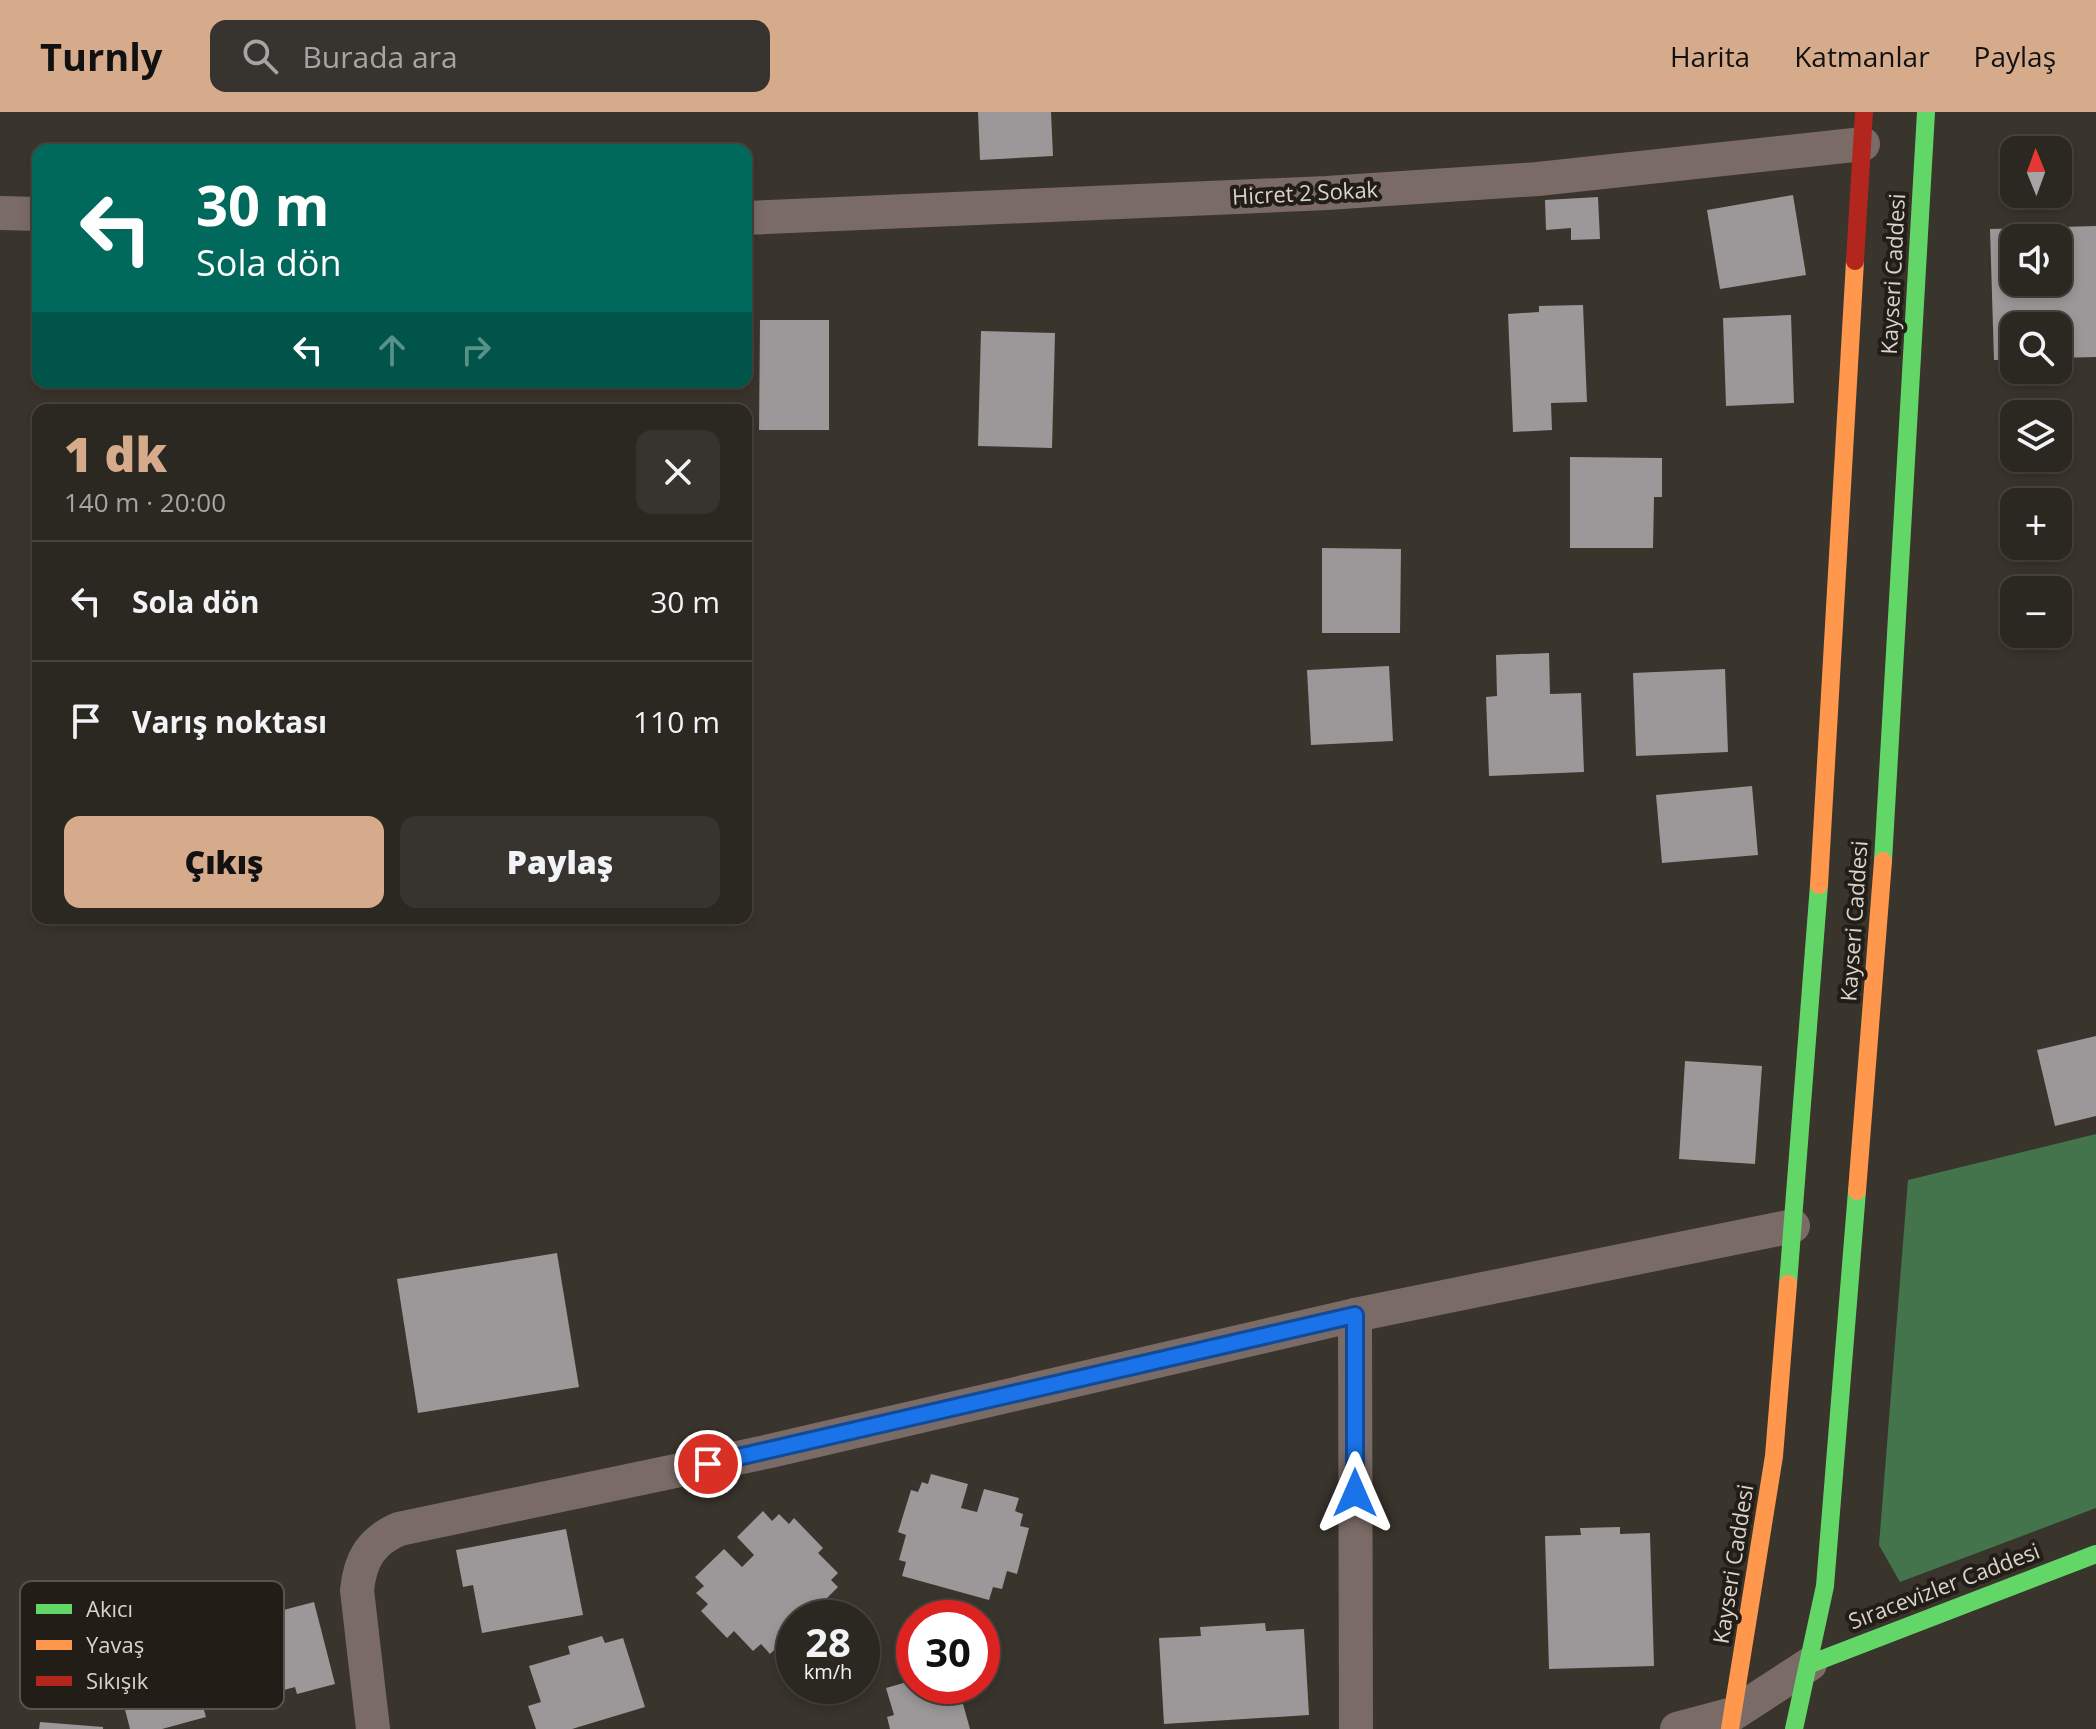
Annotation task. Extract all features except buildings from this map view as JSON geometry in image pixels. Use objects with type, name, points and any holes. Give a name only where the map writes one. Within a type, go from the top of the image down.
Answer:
[{"type":"main road","name":"Kayseri Caddesi","points":[[1794,1729],[1825,1586],[1880,907],[1926,112]]},
{"type":"main road","name":"Kayseri Caddesi","points":[[1731,1721],[1774,1456],[1819,896],[1863,128]]},
{"type":"main road","name":"Sıracevizler Caddesi","points":[[1810,1664],[2096,1554]]},
{"type":"street","name":"Hicret 2 Sokak","points":[[752,218],[1311,194],[1492,182],[1863,128]]},
{"type":"street","points":[[0,213],[32,214]]},
{"type":"street","points":[[373,1729],[357,1590],[359,1572],[365,1555],[375,1544],[399,1529],[785,1447],[1355,1315],[1793,1226]]},
{"type":"street","points":[[1355,1315],[1356,1729]]},
{"type":"street","points":[[1677,1729],[1731,1721],[1810,1664]]},
{"type":"green space","points":[[2096,1134],[2096,1508],[1900,1582],[1879,1545],[1908,1180]]},
{"type":"traffic: fast","points":[[1883,861],[1926,112]]},
{"type":"traffic: fast","points":[[1788,1284],[1819,885]]},
{"type":"traffic: fast","points":[[1794,1729],[1825,1586],[1857,1191]]},
{"type":"traffic: fast","points":[[1810,1664],[2096,1554]]},
{"type":"traffic: slow","points":[[1819,885],[1855,261]]},
{"type":"traffic: slow","points":[[1857,1191],[1883,861]]},
{"type":"traffic: slow","points":[[1730,1729],[1774,1456],[1788,1284]]},
{"type":"traffic: jam","points":[[1855,261],[1864,112]]},
{"type":"route","points":[[708,1464],[1355,1315],[1355,1493]]}]
